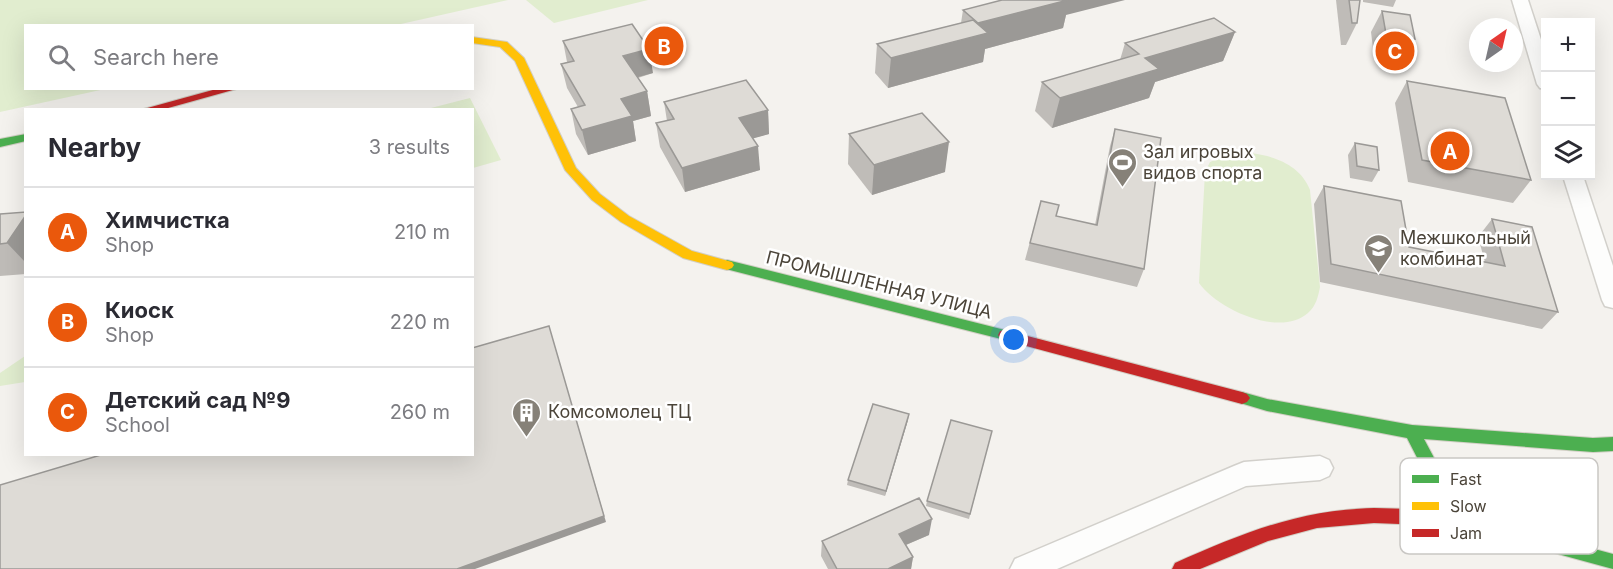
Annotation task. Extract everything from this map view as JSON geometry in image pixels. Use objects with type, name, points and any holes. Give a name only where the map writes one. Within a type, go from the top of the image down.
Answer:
[{"type":"street","points":[[1520,0],[1541,72]]},
{"type":"street","name":"ПРОМЫШЛЕННАЯ УЛИЦА","points":[[474,40],[503,44],[520,60],[571,170],[581,183],[623,219],[688,255],[1154,373],[1267,405],[1412,432],[1593,445],[1613,444]]},
{"type":"street","points":[[153,108],[227,90]]},
{"type":"street","points":[[0,143],[24,137]]},
{"type":"street","points":[[1574,180],[1613,300]]},
{"type":"street","points":[[1412,432],[1426,458]]},
{"type":"street","points":[[1593,445],[1613,459]]},
{"type":"street","points":[[1025,569],[1244,474],[1320,468]]},
{"type":"street","points":[[1181,569],[1239,543],[1299,524],[1376,515],[1400,516]]},
{"type":"street","points":[[1585,554],[1613,562]]},
{"type":"green space","points":[[0,0],[508,0],[401,24],[24,24],[24,90],[100,90],[0,112]]},
{"type":"green space","points":[[526,0],[648,0],[554,23]]},
{"type":"green space","points":[[470,98],[501,160],[474,168],[474,108],[431,108]]},
{"type":"green space","points":[[1233,152],[1256,154],[1278,160],[1297,171],[1310,190],[1320,287],[1313,307],[1296,320],[1282,323],[1266,321],[1234,311],[1208,293],[1199,283],[1205,172],[1210,162]]},
{"type":"green space","points":[[24,357],[24,382],[0,386],[0,373]]},
{"type":"building","points":[[1002,0],[1068,0],[978,23],[963,10]]},
{"type":"building","points":[[1349,0],[1360,0],[1357,23],[1352,23]]},
{"type":"building","points":[[1382,11],[1410,15],[1415,39],[1386,34]]},
{"type":"building","points":[[1214,18],[1235,32],[1145,58],[1159,69],[1060,98],[1042,82],[1139,54],[1125,43]]},
{"type":"building","points":[[973,20],[988,33],[891,58],[877,44]]},
{"type":"building","points":[[632,24],[649,49],[623,56],[647,91],[621,99],[632,116],[582,130],[571,109],[585,105],[561,64],[574,61],[563,41]]},
{"type":"building","points":[[746,80],[768,110],[739,118],[758,146],[682,168],[656,123],[674,119],[664,102]]},
{"type":"building","points":[[1407,81],[1505,98],[1531,180],[1422,160]]},
{"type":"building","points":[[922,113],[949,142],[874,165],[849,134]]},
{"type":"building","points":[[1115,129],[1161,138],[1144,269],[1030,243],[1041,201],[1059,205],[1056,216],[1097,225]]},
{"type":"building","points":[[1355,143],[1377,147],[1379,170],[1357,166]]},
{"type":"building","points":[[1324,186],[1401,201],[1409,247],[1505,266],[1492,219],[1532,227],[1558,312],[1331,264]]},
{"type":"building","points":[[24,212],[24,218],[7,243],[0,244],[0,214]]},
{"type":"building","name":"Комсомолец ТЦ","points":[[549,326],[604,516],[457,569],[0,569],[0,485],[97,456],[474,456],[474,347]]},
{"type":"building","points":[[873,404],[909,414],[886,491],[848,480]]},
{"type":"building","points":[[951,420],[992,431],[970,514],[927,501]]},
{"type":"building","points":[[919,498],[932,519],[899,534],[913,557],[888,569],[837,569],[822,541]]},
{"type":"traffic: fast","points":[[0,143],[24,137]]},
{"type":"traffic: fast","points":[[727,265],[1005,335]]},
{"type":"traffic: fast","points":[[1242,398],[1267,405],[1412,432],[1593,445],[1613,444]]},
{"type":"traffic: fast","points":[[1412,432],[1426,458]]},
{"type":"traffic: fast","points":[[1583,554],[1613,562]]},
{"type":"traffic: slow","points":[[474,40],[503,44],[520,60],[571,170],[596,197],[625,219],[688,255],[727,265]]},
{"type":"traffic: jam","points":[[153,108],[227,90]]},
{"type":"traffic: jam","points":[[1005,335],[1242,398]]},
{"type":"traffic: jam","points":[[1181,569],[1253,538],[1298,524],[1335,518],[1400,516]]},
{"type":"place","name":"Киоск","points":[[664,46]]},
{"type":"place","name":"Детский сад №9","points":[[1395,51]]},
{"type":"place","name":"Химчистка","points":[[1450,151]]},
{"type":"place","name":"Зал игровых видов спорта","points":[[1122,188]]},
{"type":"place","name":"Межшкольный комбинат","points":[[1379,274]]},
{"type":"place","name":"Комсомолец ТЦ","points":[[527,438]]}]
